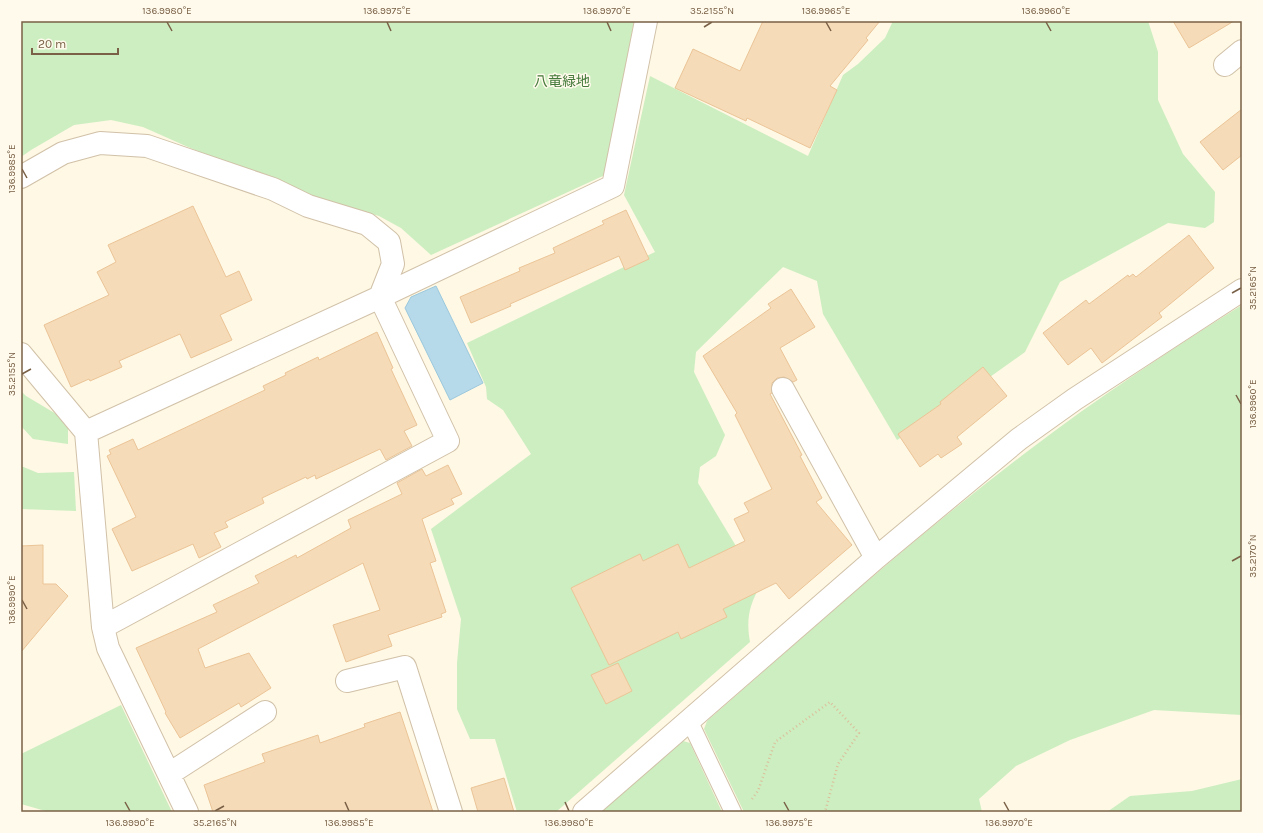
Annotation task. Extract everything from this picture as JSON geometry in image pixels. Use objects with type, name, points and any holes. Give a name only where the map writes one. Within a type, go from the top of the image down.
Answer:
[{"type":"street","points":[[86,432],[380,297],[613,186],[646,21]]},
{"type":"street","points":[[1225,65],[1242,51]]},
{"type":"street","points":[[21,177],[64,153],[100,143],[146,146],[273,189],[308,206],[367,224],[389,242],[393,264],[380,297],[448,441],[103,627]]},
{"type":"street","points":[[584,812],[876,558],[1025,435],[1075,399],[1242,290]]},
{"type":"street","points":[[21,354],[86,432],[103,627],[108,648],[187,812]]},
{"type":"street","points":[[783,389],[876,558]]},
{"type":"street","points":[[347,681],[405,667],[451,812]]},
{"type":"street","points":[[169,774],[266,712]]},
{"type":"lane","points":[[689,720],[733,812]]},
{"type":"path","points":[[751,801],[758,791],[775,742],[830,702],[859,733],[838,764],[825,812]]},
{"type":"green space","name":"八竜緑地","points":[[21,21],[634,21],[605,175],[431,255],[401,228],[379,216],[309,197],[143,127],[111,120],[74,125],[21,157]]},
{"type":"green space","points":[[893,21],[1148,21],[1158,52],[1158,100],[1183,154],[1215,192],[1214,222],[1205,228],[1168,223],[1060,282],[1025,352],[959,399],[897,440],[823,314],[817,281],[783,267],[696,352],[694,372],[725,435],[716,456],[700,467],[698,483],[760,586],[753,600],[749,613],[748,626],[750,642],[556,812],[517,812],[495,739],[470,739],[457,709],[457,663],[461,619],[431,529],[531,454],[503,410],[487,399],[486,387],[467,343],[655,252],[624,195],[650,76],[808,156],[843,75],[858,64],[885,38]]},
{"type":"green space","points":[[1242,305],[1242,715],[1154,710],[1070,740],[1016,766],[979,799],[982,812],[744,812],[704,729],[707,721],[905,549],[987,483],[1054,431],[1160,357]]},
{"type":"green space","points":[[21,391],[26,396],[68,421],[68,444],[33,439],[21,426]]},
{"type":"green space","points":[[21,466],[38,473],[74,472],[76,511],[21,509]]},
{"type":"green space","points":[[121,705],[172,812],[49,812],[21,804],[21,754]]},
{"type":"green space","points":[[683,741],[690,743],[722,812],[598,812]]},
{"type":"green space","points":[[1242,779],[1242,812],[1107,812],[1130,796],[1192,791]]},
{"type":"water","points":[[436,286],[483,383],[450,400],[405,308],[411,297]]},
{"type":"building","points":[[763,21],[880,21],[866,38],[868,40],[830,86],[837,90],[810,148],[747,118],[746,121],[675,88],[693,49],[740,71]]},
{"type":"building","points":[[1173,21],[1234,21],[1189,48]]},
{"type":"building","points":[[1242,109],[1242,155],[1223,170],[1200,142]]},
{"type":"building","points":[[193,206],[226,277],[239,271],[252,300],[220,315],[232,340],[191,358],[180,334],[119,361],[122,367],[90,381],[89,379],[71,387],[44,325],[109,295],[97,272],[116,262],[108,245]]},
{"type":"building","points":[[626,210],[649,259],[625,270],[619,256],[510,304],[511,306],[471,323],[460,297],[520,271],[519,268],[555,253],[553,248],[604,224],[602,221]]},
{"type":"building","points":[[1189,235],[1214,268],[1159,313],[1162,317],[1102,363],[1091,348],[1068,365],[1043,333],[1086,300],[1089,304],[1128,275],[1129,277],[1133,274],[1136,277]]},
{"type":"building","points":[[791,289],[815,327],[780,348],[797,380],[793,382],[784,377],[777,378],[772,383],[772,393],[770,394],[802,455],[800,456],[822,498],[816,502],[852,545],[789,599],[776,583],[723,609],[727,617],[681,639],[678,632],[609,665],[571,588],[640,554],[643,561],[678,544],[689,568],[745,541],[734,519],[749,512],[744,503],[772,489],[735,415],[737,413],[703,356],[771,308],[768,304]]},
{"type":"building","points":[[377,332],[393,368],[391,369],[417,425],[404,431],[412,446],[386,460],[380,449],[316,479],[315,475],[307,479],[306,477],[262,498],[264,503],[225,522],[228,527],[214,533],[221,547],[199,558],[193,544],[132,571],[112,529],[136,517],[107,456],[111,454],[109,450],[133,439],[138,450],[265,390],[263,386],[286,375],[285,373],[318,357],[319,360]]},
{"type":"building","points":[[983,367],[1007,396],[957,437],[962,444],[941,458],[938,454],[920,467],[898,434],[941,404],[940,402]]},
{"type":"building","points":[[448,465],[462,494],[451,499],[454,504],[422,519],[436,561],[430,563],[446,612],[441,614],[442,617],[388,635],[392,646],[346,662],[333,625],[380,610],[363,563],[198,649],[205,668],[249,653],[271,688],[241,707],[239,703],[180,738],[165,713],[166,712],[136,648],[217,612],[213,605],[259,583],[255,576],[296,555],[297,558],[351,528],[348,520],[402,494],[397,483],[422,469],[426,476]]},
{"type":"building","points":[[43,545],[43,584],[56,584],[68,596],[21,652],[21,546]]},
{"type":"building","points":[[618,663],[632,691],[606,704],[591,675]]},
{"type":"building","points":[[400,712],[433,812],[213,812],[204,785],[265,762],[262,754],[318,735],[320,743],[365,727],[364,724]]},
{"type":"building","points":[[504,778],[514,812],[478,812],[471,788]]}]
